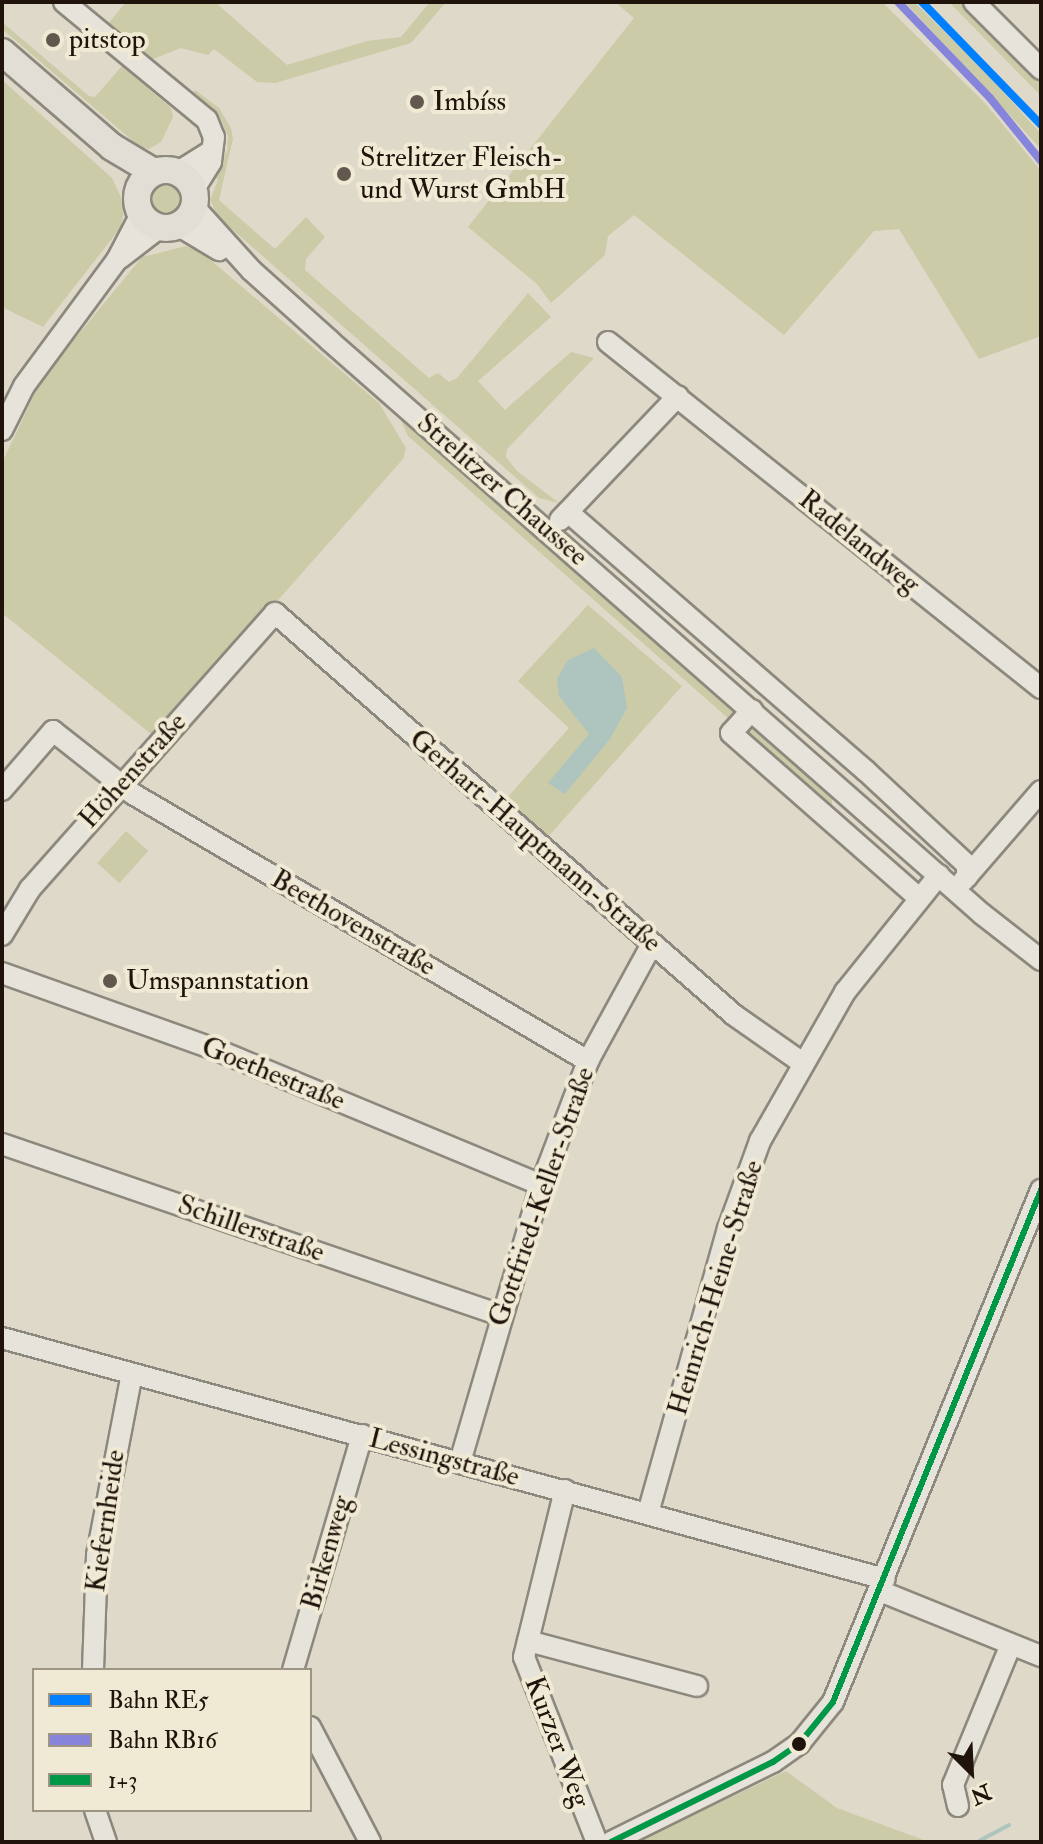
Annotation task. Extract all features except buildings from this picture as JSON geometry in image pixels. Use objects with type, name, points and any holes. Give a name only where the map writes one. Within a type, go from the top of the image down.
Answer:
[{"type":"main road","name":"Strelitzer Chaussee","points":[[2,52],[112,147],[167,200]]},
{"type":"street","points":[[2,430],[36,366],[117,260],[167,200],[211,162],[211,128],[199,113],[64,2]]},
{"type":"street","points":[[974,2],[1041,69]]},
{"type":"street","name":"Strelitzer Chaussee","points":[[167,200],[866,771],[967,865],[961,884]]},
{"type":"street","name":"Radelandweg","points":[[608,342],[1041,688]]},
{"type":"street","points":[[559,522],[678,396]]},
{"type":"street","name":"Strelitzer Chaussee","points":[[559,522],[752,710],[939,875],[961,884],[1041,960]]},
{"type":"street","name":"Höhenstraße","points":[[2,935],[30,889],[119,785],[275,613]]},
{"type":"street","name":"Gerhart-Hauptmann-Straße","points":[[275,613],[734,1015],[801,1062]]},
{"type":"street","points":[[752,710],[731,733],[919,898]]},
{"type":"street","name":"Beethovenstraße","points":[[2,790],[53,731],[119,785],[588,1061]]},
{"type":"street","points":[[961,884],[1041,791]]},
{"type":"street","name":"Heinrich-Heine-Straße","points":[[648,1513],[728,1229],[760,1141],[801,1062],[845,992],[939,875]]},
{"type":"street","name":"Gottfried-Keller-Straße","points":[[460,1462],[500,1315],[541,1185],[588,1061],[652,944]]},
{"type":"street","name":"Goethestraße","points":[[2,973],[217,1050],[541,1185]]},
{"type":"street","name":"Schillerstraße","points":[[2,1144],[500,1315]]},
{"type":"street","points":[[611,1842],[752,1775],[799,1744],[833,1702],[1041,1190]]},
{"type":"street","name":"Lessingstraße","points":[[2,1338],[648,1513],[882,1585],[1041,1656]]},
{"type":"street","name":"Kiefernheide","points":[[93,1668],[97,1555],[132,1374]]},
{"type":"street","name":"Birkenweg","points":[[294,1668],[362,1435]]},
{"type":"street","name":"Kurzer Weg","points":[[565,1490],[524,1657],[597,1842]]},
{"type":"street","name":"Kurzer Weg","points":[[528,1641],[697,1686]]},
{"type":"street","points":[[958,1806],[953,1785],[1011,1644]]},
{"type":"street","points":[[312,1731],[370,1842]]},
{"type":"street","points":[[96,1812],[106,1842]]},
{"type":"green space","points":[[126,2],[215,2],[287,65],[367,41],[401,37],[430,2],[446,2],[411,43],[275,83],[257,82],[214,49],[208,55],[181,48],[148,61],[108,24]]},
{"type":"green space","points":[[615,2],[882,2],[985,103],[1041,171],[1041,336],[979,359],[899,229],[874,231],[784,335],[634,215],[608,236],[605,255],[551,303],[537,284],[468,227],[634,18]]},
{"type":"green space","points":[[905,2],[914,2],[977,63],[1041,134],[1041,149]]},
{"type":"green space","points":[[949,2],[965,2],[1041,78],[1041,96]]},
{"type":"green space","points":[[2,22],[89,96],[95,97],[122,66],[171,108],[173,117],[161,142],[149,149],[140,147],[2,29]]},
{"type":"green space","points":[[2,80],[112,178],[125,206],[121,227],[43,327],[2,307]]},
{"type":"green space","points":[[195,90],[219,108],[231,128],[233,139],[219,200],[275,249],[306,217],[325,237],[306,259],[305,270],[429,378],[438,373],[449,382],[457,378],[528,293],[551,317],[478,381],[505,410],[571,352],[594,358],[507,449],[506,457],[517,471],[559,503],[539,498],[218,217],[210,200],[218,180],[212,173],[227,151],[228,136],[221,120],[191,96]]},
{"type":"green space","points":[[167,181],[179,187],[185,199],[179,211],[167,217],[155,211],[149,199],[155,187]]},
{"type":"green space","points":[[187,246],[201,252],[379,403],[406,448],[403,459],[156,738],[2,613],[2,463],[41,380],[142,257]]},
{"type":"green space","points":[[400,418],[736,713],[730,720],[408,436]]},
{"type":"green space","points":[[588,605],[682,686],[547,838],[505,800],[569,728],[518,681]]},
{"type":"green space","points":[[745,722],[832,798],[832,809],[737,730]]},
{"type":"green space","points":[[126,831],[148,851],[120,883],[97,863]]},
{"type":"green space","points":[[786,1771],[837,1808],[929,1842],[636,1842]]},
{"type":"water","points":[[594,648],[622,677],[627,708],[610,739],[565,794],[548,783],[589,734],[559,696],[557,679],[568,660]]},
{"type":"waterway","points":[[979,1841],[1009,1825]]},
{"type":"rail line","name":"RB16","points":[[898,2],[990,98],[1041,161]]},
{"type":"rail line","name":"RE5","points":[[922,2],[1041,125]]},
{"type":"transit line","name":"1+3","points":[[611,1842],[773,1762],[799,1744],[833,1702],[1041,1190]]},
{"type":"place","name":"pitstop","points":[[53,40]]},
{"type":"place","name":"Imbíss","points":[[417,102]]},
{"type":"place","name":"Strelitzer Fleisch- und Wurst GmbH","points":[[344,174]]},
{"type":"place","name":"Umspannstation","points":[[110,981]]}]
